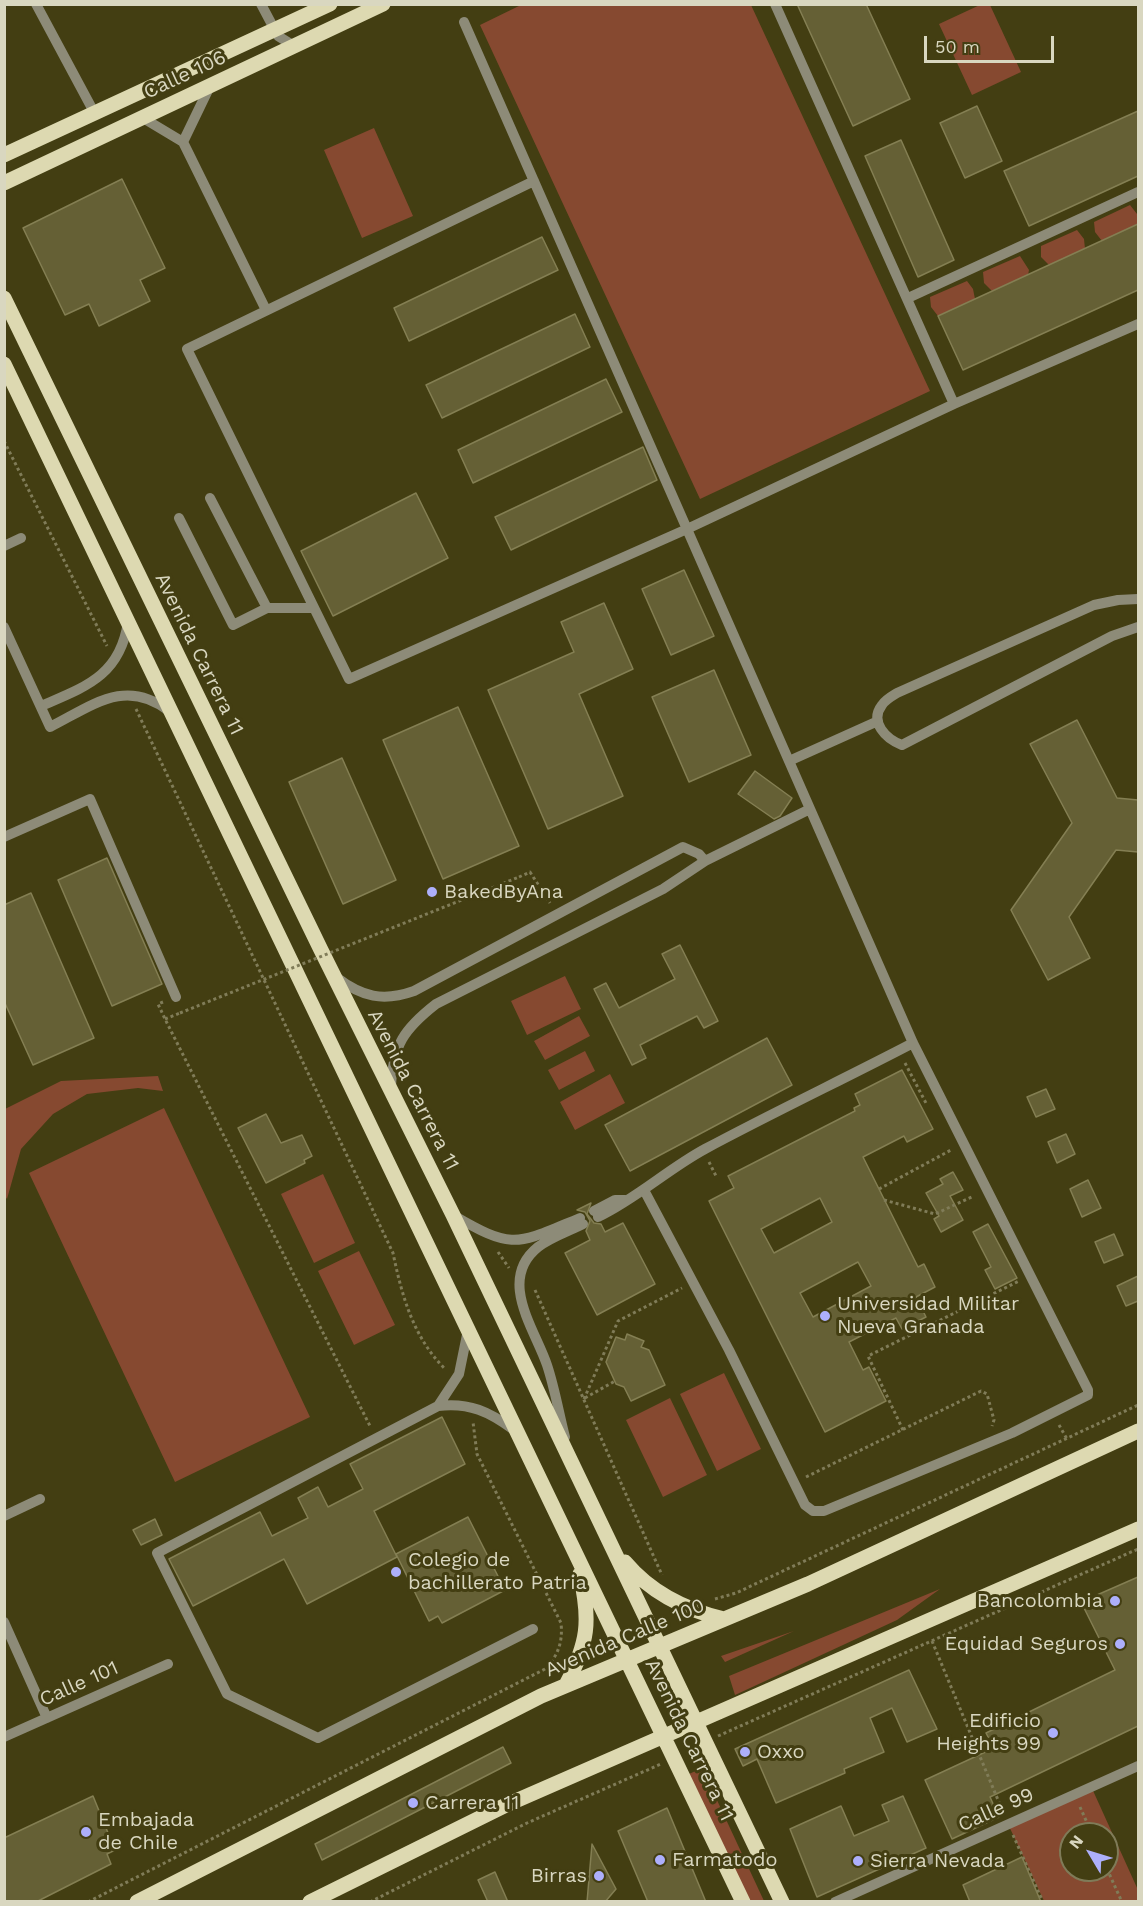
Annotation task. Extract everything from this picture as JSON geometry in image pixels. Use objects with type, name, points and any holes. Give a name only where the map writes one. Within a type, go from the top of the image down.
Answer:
[{"type":"main road","name":"Calle 106","points":[[4,155],[330,4]]},
{"type":"main road","name":"Calle 106","points":[[4,183],[383,4]]},
{"type":"main road","points":[[4,145],[30,144]]},
{"type":"main road","name":"Avenida Carrera 11","points":[[4,298],[390,1093],[453,1215],[782,1902]]},
{"type":"main road","name":"Avenida Carrera 11","points":[[4,364],[743,1902]]},
{"type":"main road","name":"Avenida Calle 100","points":[[137,1902],[566,1684],[881,1552],[1138,1431]]},
{"type":"main road","points":[[310,1902],[504,1806],[1138,1529]]},
{"type":"main road","points":[[614,1549],[650,1587],[689,1609],[724,1619]]},
{"type":"main road","points":[[566,1684],[585,1644],[588,1628],[575,1551]]},
{"type":"street","points":[[36,4],[94,114]]},
{"type":"street","points":[[261,4],[275,31],[283,40],[294,46]]},
{"type":"street","points":[[775,4],[954,404]]},
{"type":"street","points":[[464,22],[913,1043],[1088,1390],[1085,1398],[1012,1433],[846,1502],[824,1511],[813,1511],[805,1505],[729,1350],[644,1190]]},
{"type":"street","points":[[183,142],[210,86]]},
{"type":"street","points":[[143,118],[183,142],[266,310]]},
{"type":"street","points":[[534,181],[187,349],[349,679],[687,529],[954,404],[1138,324]]},
{"type":"street","points":[[908,298],[1138,192]]},
{"type":"street","points":[[210,498],[267,608]]},
{"type":"street","points":[[178,518],[233,625],[267,608],[314,608]]},
{"type":"street","points":[[4,546],[21,538]]},
{"type":"street","points":[[1138,599],[1094,605],[897,693],[882,704],[878,721],[886,736],[902,745],[1112,636],[1138,627]]},
{"type":"street","points":[[41,706],[87,686],[114,661],[121,649],[128,622]]},
{"type":"street","points":[[4,627],[50,727],[111,696],[128,693],[145,696],[174,715]]},
{"type":"street","points":[[789,761],[878,721]]},
{"type":"street","points":[[4,837],[90,799],[176,997]]},
{"type":"street","points":[[390,1093],[392,1067],[400,1040],[408,1027],[436,1004],[663,889],[705,861],[810,809]]},
{"type":"street","points":[[333,974],[349,987],[363,993],[394,998],[414,991],[683,847],[699,854],[705,861]]},
{"type":"street","points":[[596,1214],[615,1200],[625,1200],[644,1190],[702,1150],[913,1043]]},
{"type":"street","points":[[453,1215],[498,1239],[531,1238],[582,1221],[537,1249],[522,1272],[519,1290],[522,1305],[547,1365],[571,1464]]},
{"type":"street","points":[[438,1406],[459,1374],[468,1330]]},
{"type":"street","points":[[518,1433],[499,1419],[477,1408],[456,1404],[438,1406],[157,1553],[227,1694],[318,1738],[533,1629]]},
{"type":"street","points":[[4,1516],[40,1499]]},
{"type":"street","points":[[4,1622],[47,1718]]},
{"type":"street","name":"Calle 101","points":[[4,1737],[168,1664]]},
{"type":"street","name":"Calle 99","points":[[835,1902],[1138,1766]]},
{"type":"path","points":[[4,441],[114,661]]},
{"type":"path","points":[[128,693],[393,1253],[403,1301],[428,1352]]},
{"type":"path","points":[[376,1438],[165,1019],[530,872],[556,913]]},
{"type":"path","points":[[898,1051],[930,1112]]},
{"type":"path","points":[[945,1141],[956,1160]]},
{"type":"path","points":[[879,1189],[951,1150]]},
{"type":"path","points":[[970,1187],[979,1205]]},
{"type":"path","points":[[885,1200],[935,1214],[974,1196]]},
{"type":"path","points":[[498,1239],[496,1250],[507,1268],[534,1276],[533,1286],[662,1575],[669,1582]]},
{"type":"path","points":[[986,1432],[991,1429],[994,1420],[987,1394],[983,1390],[903,1430],[868,1356],[1020,1281],[1014,1271]]},
{"type":"path","points":[[584,1399],[618,1322],[685,1287]]},
{"type":"path","points":[[584,1399],[615,1381]]},
{"type":"path","points":[[736,1593],[1138,1405]]},
{"type":"path","points":[[1058,1423],[1067,1439]]},
{"type":"path","points":[[88,1902],[545,1669],[553,1662],[562,1640],[561,1623],[477,1454]]},
{"type":"path","points":[[728,1731],[1138,1549]]},
{"type":"path","points":[[924,1623],[1043,1902]]},
{"type":"path","points":[[370,1902],[527,1822],[650,1769]]},
{"type":"path","points":[[1074,1794],[1087,1822]]},
{"type":"path","points":[[1113,1882],[1122,1902]]},
{"type":"shaded area","points":[[523,4],[751,5],[930,391],[700,499],[480,25]]},
{"type":"shaded area","points":[[982,4],[990,5],[1021,72],[972,95],[939,24]]},
{"type":"shaded area","points":[[374,128],[413,216],[362,238],[324,150]]},
{"type":"shaded area","points":[[1130,205],[1137,214],[1138,224],[1102,241],[1095,232],[1094,222]]},
{"type":"shaded area","points":[[1077,230],[1084,239],[1085,249],[1049,265],[1041,257],[1041,246]]},
{"type":"shaded area","points":[[1020,256],[1029,270],[1028,275],[992,291],[984,283],[983,272]]},
{"type":"shaded area","points":[[967,281],[973,289],[975,299],[938,316],[931,307],[930,297]]},
{"type":"shaded area","points":[[565,976],[581,1009],[527,1035],[511,1001]]},
{"type":"shaded area","points":[[579,1016],[590,1036],[545,1060],[534,1041]]},
{"type":"shaded area","points":[[585,1051],[595,1071],[559,1090],[548,1070]]},
{"type":"shaded area","points":[[610,1074],[625,1103],[575,1130],[560,1102]]},
{"type":"shaded area","points":[[158,1076],[163,1091],[138,1088],[87,1094],[53,1114],[21,1149],[7,1199],[5,1196],[5,1109],[61,1081]]},
{"type":"shaded area","points":[[164,1108],[310,1417],[175,1482],[29,1173]]},
{"type":"shaded area","points":[[323,1174],[355,1243],[314,1263],[281,1194]]},
{"type":"shaded area","points":[[359,1251],[395,1325],[354,1345],[318,1271]]},
{"type":"shaded area","points":[[724,1373],[761,1449],[717,1471],[680,1394]]},
{"type":"shaded area","points":[[670,1398],[707,1475],[663,1497],[626,1420]]},
{"type":"shaded area","points":[[940,1589],[897,1620],[735,1695],[729,1676]]},
{"type":"shaded area","points":[[794,1631],[725,1662],[721,1656]]},
{"type":"shaded area","points":[[702,1768],[764,1901],[748,1901],[689,1774]]},
{"type":"shaded area","points":[[1090,1784],[1107,1822],[1059,1822],[1059,1882],[1119,1882],[1119,1848],[1138,1890],[1138,1901],[1044,1901],[1008,1824]]},
{"type":"building","points":[[797,4],[866,4],[910,99],[853,126]]},
{"type":"building","points":[[977,106],[1002,161],[965,178],[940,123]]},
{"type":"building","points":[[1138,111],[1138,176],[1029,226],[1004,171]]},
{"type":"building","points":[[901,140],[954,260],[918,277],[865,156]]},
{"type":"building","points":[[122,179],[165,268],[140,280],[150,301],[99,326],[89,304],[65,315],[23,228]]},
{"type":"building","points":[[1138,224],[1138,290],[963,370],[938,316]]},
{"type":"building","points":[[542,237],[558,270],[409,341],[394,308]]},
{"type":"building","points":[[575,314],[590,347],[442,418],[426,385]]},
{"type":"building","points":[[606,379],[622,412],[473,483],[458,450]]},
{"type":"building","points":[[643,447],[657,480],[511,550],[495,517]]},
{"type":"building","points":[[416,493],[448,558],[333,616],[301,551]]},
{"type":"building","points":[[684,570],[714,636],[671,655],[642,589]]},
{"type":"building","points":[[604,603],[633,669],[579,694],[623,796],[548,829],[488,690],[574,652],[561,622]]},
{"type":"building","points":[[714,670],[751,755],[689,782],[652,697]]},
{"type":"building","points":[[458,707],[519,846],[443,879],[383,740]]},
{"type":"building","points":[[1077,720],[1117,798],[1138,800],[1138,852],[1116,850],[1069,917],[1090,958],[1048,980],[1011,910],[1072,823],[1030,744]]},
{"type":"building","points":[[342,758],[396,880],[343,904],[289,782]]},
{"type":"building","points":[[755,771],[792,798],[780,816],[774,819],[738,794]]},
{"type":"building","points":[[107,858],[162,984],[112,1006],[58,880]]},
{"type":"building","points":[[31,893],[94,1038],[33,1065],[4,1001],[4,905]]},
{"type":"building","points":[[680,945],[718,1021],[704,1028],[697,1016],[640,1045],[646,1058],[632,1065],[594,989],[606,983],[619,1008],[675,979],[662,954]]},
{"type":"building","points":[[767,1038],[792,1085],[630,1171],[605,1125]]},
{"type":"building","points":[[902,1070],[933,1129],[907,1142],[904,1136],[863,1157],[918,1267],[924,1264],[935,1287],[916,1297],[926,1317],[902,1329],[896,1318],[849,1342],[863,1370],[869,1367],[886,1401],[825,1432],[709,1201],[734,1188],[728,1176],[855,1111],[854,1108],[860,1105],[855,1094]],"holes":[[[820,1198],[832,1222],[774,1253],[761,1229]],[[858,1262],[871,1286],[813,1317],[800,1293]]]},
{"type":"building","points":[[1046,1089],[1055,1109],[1036,1117],[1027,1097]]},
{"type":"building","points":[[266,1114],[281,1143],[302,1135],[312,1156],[304,1160],[305,1163],[266,1183],[238,1128]]},
{"type":"building","points":[[1066,1134],[1075,1154],[1057,1163],[1048,1142]]},
{"type":"building","points":[[953,1172],[963,1190],[950,1196],[963,1220],[941,1232],[934,1219],[939,1216],[926,1193],[943,1184],[940,1179]]},
{"type":"building","points":[[1088,1180],[1101,1208],[1082,1217],[1070,1189]]},
{"type":"building","points":[[591,1203],[587,1214],[594,1223],[601,1224],[605,1232],[623,1223],[655,1284],[597,1315],[565,1253],[590,1240],[586,1231],[590,1221],[585,1212],[577,1210]]},
{"type":"building","points":[[988,1224],[1017,1278],[995,1289],[985,1270],[991,1267],[973,1232]]},
{"type":"building","points":[[1114,1234],[1123,1255],[1104,1263],[1095,1242]]},
{"type":"building","points":[[1138,1276],[1138,1301],[1126,1306],[1117,1286]]},
{"type":"building","points":[[627,1334],[644,1341],[641,1347],[649,1350],[665,1385],[631,1401],[624,1387],[616,1384],[606,1362],[616,1337],[625,1340]]},
{"type":"building","points":[[442,1417],[465,1464],[374,1511],[397,1557],[307,1604],[284,1559],[193,1606],[169,1559],[260,1512],[272,1536],[308,1518],[298,1498],[318,1487],[328,1507],[363,1489],[350,1464]]},
{"type":"building","points":[[468,1517],[505,1590],[442,1623],[438,1616],[429,1621],[396,1554]]},
{"type":"building","points":[[155,1519],[162,1535],[141,1545],[133,1530]]},
{"type":"building","points":[[1138,1577],[1138,1726],[990,1797],[999,1817],[952,1839],[925,1780],[994,1748],[986,1733],[1115,1670],[1081,1602]]},
{"type":"building","points":[[909,1670],[937,1729],[907,1742],[892,1708],[870,1718],[884,1752],[844,1769],[845,1773],[776,1803],[757,1759],[743,1766],[735,1749]]},
{"type":"building","name":"Carrera 11","points":[[503,1747],[511,1763],[322,1860],[315,1844]]},
{"type":"building","points":[[93,1796],[115,1850],[107,1854],[111,1864],[36,1902],[4,1902],[4,1838]]},
{"type":"building","points":[[903,1796],[926,1848],[817,1897],[790,1829],[841,1806],[854,1836],[889,1821],[882,1805]]},
{"type":"building","name":"Farmatodo","points":[[667,1808],[706,1902],[648,1902],[618,1831]]},
{"type":"building","name":"Birras","points":[[592,1844],[616,1889],[605,1902],[587,1902]]},
{"type":"building","points":[[1022,1857],[1041,1902],[970,1902],[963,1885]]},
{"type":"building","points":[[495,1872],[508,1902],[488,1902],[478,1880]]},
{"type":"place","name":"BakedByAna","points":[[432,892]]},
{"type":"place","name":"Universidad Militar Nueva Granada","points":[[825,1316]]},
{"type":"place","name":"Colegio de bachillerato Patria","points":[[396,1572]]},
{"type":"place","name":"Bancolombia","points":[[1115,1601]]},
{"type":"place","name":"Equidad Seguros","points":[[1120,1644]]},
{"type":"place","name":"Edificio Heights 99","points":[[1053,1733]]},
{"type":"place","name":"Oxxo","points":[[745,1752]]},
{"type":"place","name":"Carrera 11","points":[[413,1803]]},
{"type":"place","name":"Embajada de Chile","points":[[86,1832]]},
{"type":"place","name":"Farmatodo","points":[[660,1860]]},
{"type":"place","name":"Sierra Nevada","points":[[858,1861]]},
{"type":"place","name":"Birras","points":[[599,1876]]}]
